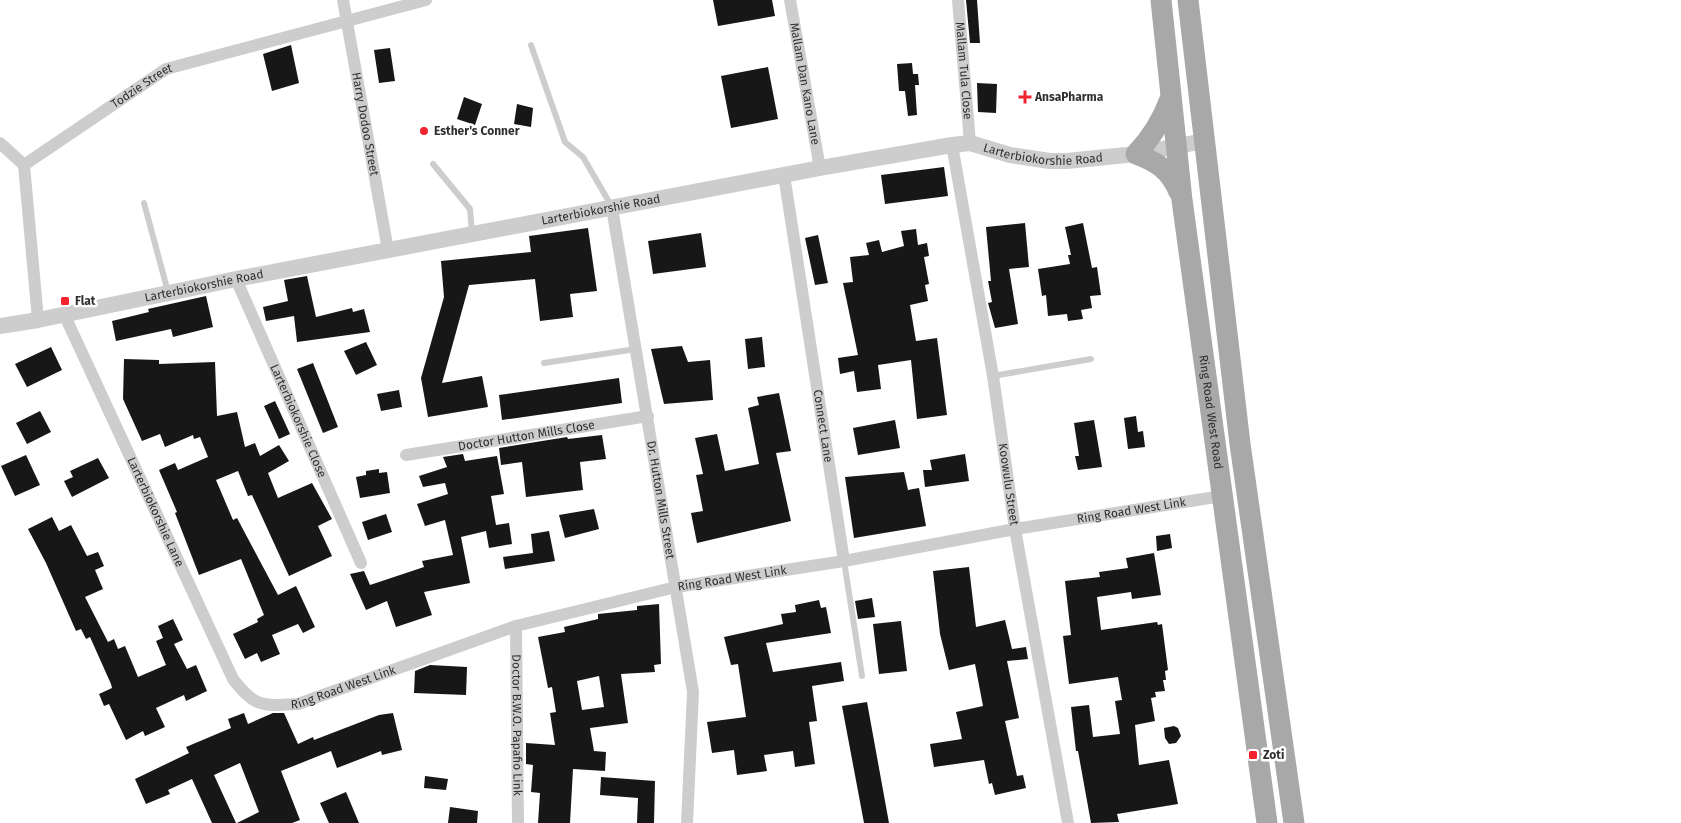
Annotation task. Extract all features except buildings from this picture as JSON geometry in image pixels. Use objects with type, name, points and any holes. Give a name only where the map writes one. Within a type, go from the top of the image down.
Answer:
[{"type":"main road","name":"Ring Road West Road","points":[[1161,0],[1182,200],[1268,823]]},
{"type":"main road","name":"Ring Road West Road","points":[[1188,0],[1240,444],[1294,823]]},
{"type":"main road","points":[[1170,99],[1162,120],[1151,138],[1136,154],[1157,162],[1174,178],[1182,200]]},
{"type":"main road","points":[[1178,148],[1200,200],[1212,274],[1223,298]]},
{"type":"street","name":"Harry Dodoo Street","points":[[343,0],[388,250]]},
{"type":"street","name":"Todzie Street","points":[[24,165],[166,69],[426,0]]},
{"type":"street","name":"Mallam Dan Kano Lane","points":[[790,0],[820,168]]},
{"type":"street","name":"Mallam Tula Close","points":[[958,0],[970,143]]},
{"type":"street","name":"Larterbiokorshie Road","points":[[0,326],[38,320],[168,292],[820,168],[970,143],[1010,155],[1050,161],[1136,154],[1178,148],[1204,141]]},
{"type":"street","points":[[0,143],[24,165],[38,320]]},
{"type":"street","name":"Koowulu Street","points":[[952,146],[993,376],[1015,530],[1068,823]]},
{"type":"street","name":"Connect Lane","points":[[784,175],[844,561]]},
{"type":"street","name":"Dr. Hutton Mills Street","points":[[612,208],[693,692],[687,823]]},
{"type":"street","name":"Larterbiokorshie Close","points":[[236,279],[361,563]]},
{"type":"street","name":"Larterbiokorshie Lane","points":[[64,314],[232,680],[254,702]]},
{"type":"street","name":"Doctor Hutton Mills Close","points":[[406,455],[648,416]]},
{"type":"street","name":"Ring Road West Link","points":[[254,702],[265,706],[298,704],[516,626],[676,587],[844,561],[1015,530],[1222,496]]},
{"type":"street","name":"Doctor B.W.O. Papafio Link","points":[[516,626],[518,823]]},
{"type":"lane","points":[[531,45],[565,142],[583,157],[612,208]]},
{"type":"lane","points":[[433,164],[470,209],[473,234]]},
{"type":"lane","points":[[144,203],[168,292]]},
{"type":"lane","points":[[544,363],[637,349]]},
{"type":"lane","points":[[993,376],[1091,359]]},
{"type":"lane","name":"Connect Lane","points":[[844,561],[862,676]]},
{"type":"place","name":"AnsaPharma","points":[[1025,97]]},
{"type":"place","name":"Esther's Conner","points":[[424,131]]},
{"type":"place","name":"Flat","points":[[65,301]]},
{"type":"place","name":"Zoti","points":[[1253,755]]}]
